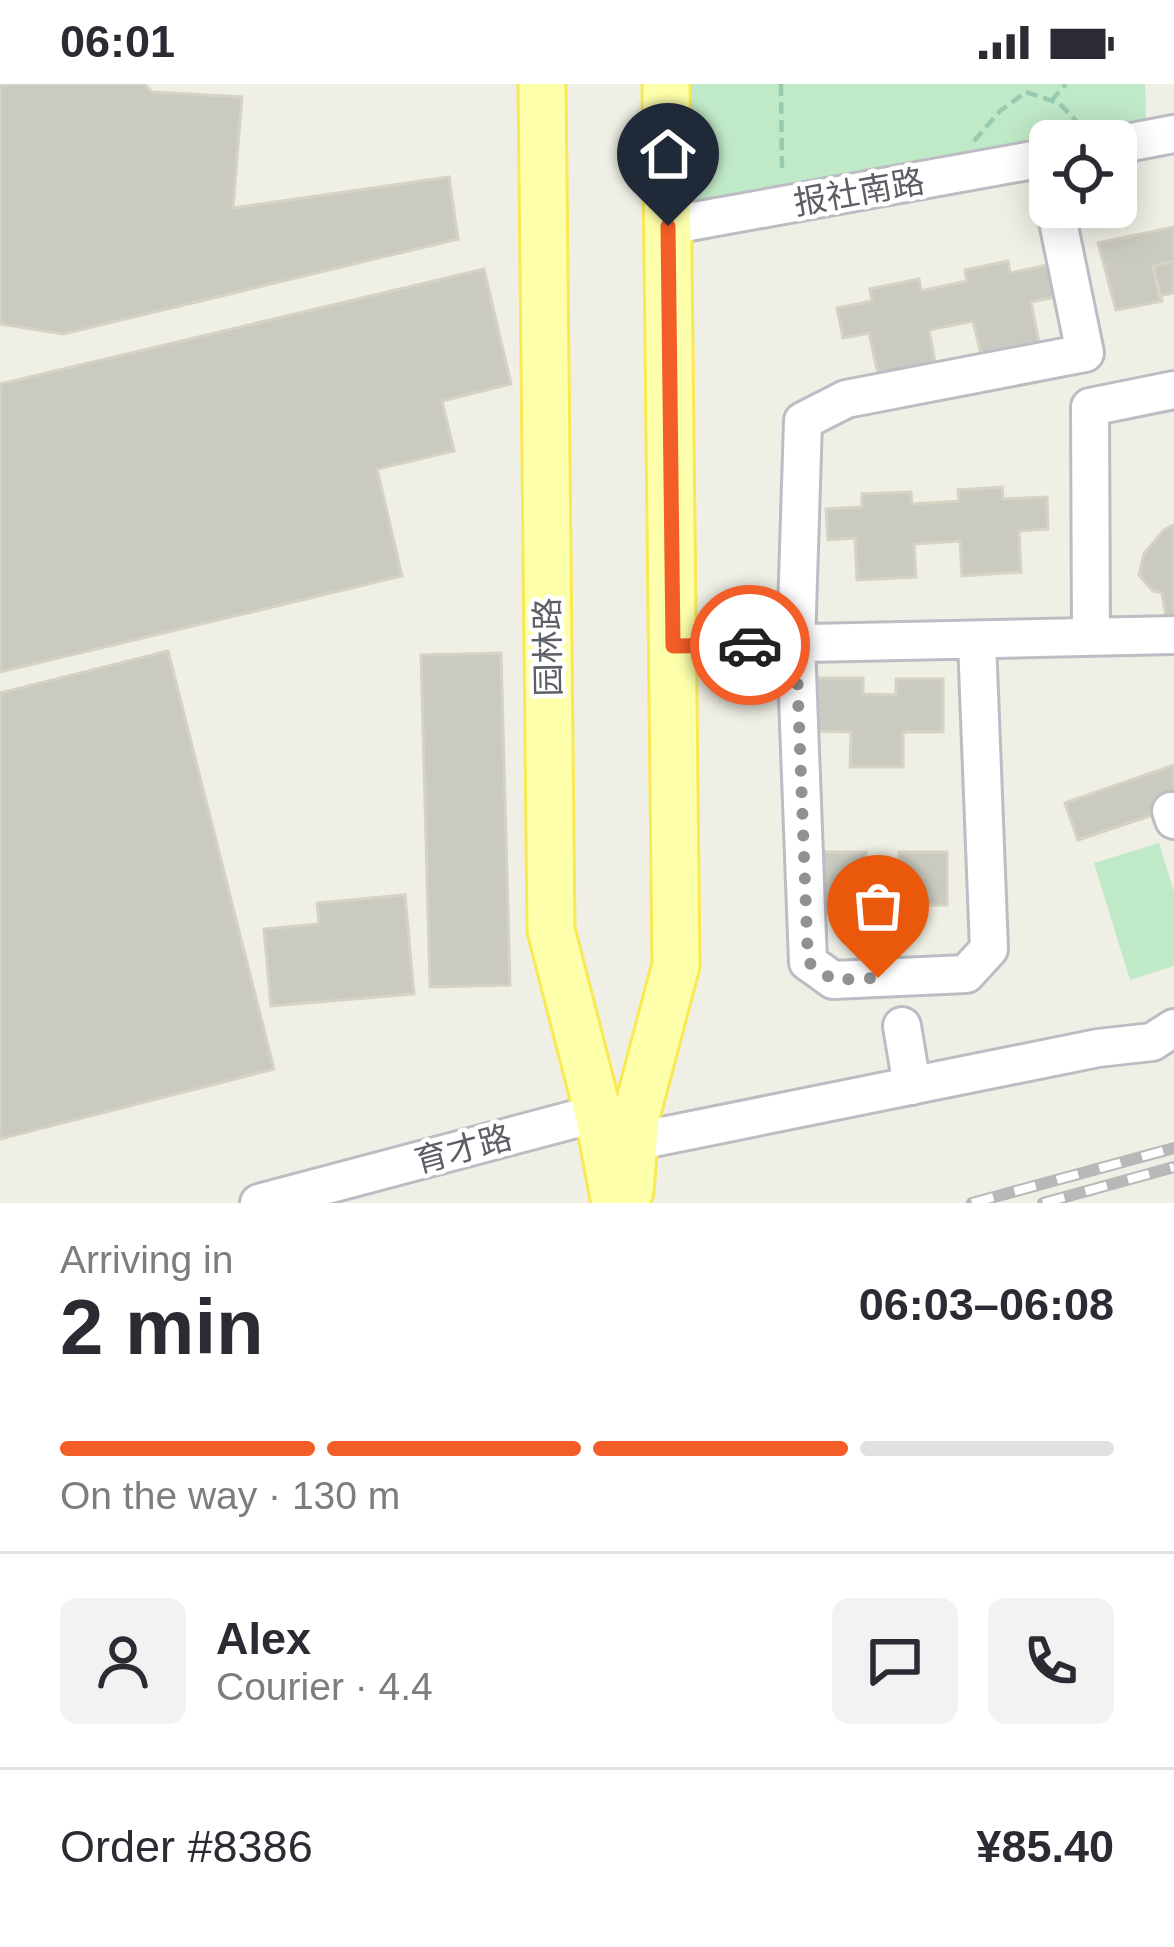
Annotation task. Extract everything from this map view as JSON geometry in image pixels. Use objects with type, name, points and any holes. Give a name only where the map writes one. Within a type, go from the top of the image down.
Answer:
[{"type":"main road","name":"园林路","points":[[542,84],[551,930],[598,1113],[615,1203]]},
{"type":"main road","points":[[632,1203],[628,1179],[636,1116],[676,964],[666,84]]},
{"type":"street","points":[[1137,141],[1174,134]]},
{"type":"street","name":"报社南路","points":[[668,226],[959,173],[1029,167]]},
{"type":"street","points":[[1059,228],[1085,353],[1090,407],[1091,635]]},
{"type":"street","points":[[976,641],[989,949],[966,974],[833,980],[808,962],[796,644],[803,421],[846,399],[1085,353]]},
{"type":"street","points":[[1090,407],[1174,390]]},
{"type":"street","points":[[673,646],[1174,635]]},
{"type":"street","points":[[902,1026],[912,1086]]},
{"type":"street","points":[[633,1142],[1098,1048],[1152,1042],[1174,1028]]},
{"type":"street","name":"育才路","points":[[259,1203],[598,1113]]},
{"type":"path","points":[[1051,101],[1066,84]]},
{"type":"path","points":[[781,206],[785,87]]},
{"type":"path","points":[[959,173],[976,136],[1025,88],[1051,101],[1072,120]]},
{"type":"green space","points":[[666,84],[1145,84],[1147,139],[1137,139],[1137,120],[1029,120],[1029,146],[667,226]]},
{"type":"green space","points":[[1159,843],[1174,892],[1174,966],[1130,980],[1094,863]]},
{"type":"building","points":[[0,84],[144,84],[152,92],[242,97],[233,208],[449,177],[458,239],[63,334],[0,324]]},
{"type":"building","points":[[1174,227],[1174,261],[1153,266],[1162,301],[1116,310],[1098,243]]},
{"type":"building","points":[[1008,261],[1010,273],[1053,264],[1059,296],[1031,302],[1039,343],[981,354],[973,321],[929,330],[935,362],[878,374],[869,333],[843,338],[837,308],[872,301],[870,289],[919,279],[921,291],[967,281],[965,270]]},
{"type":"building","points":[[1174,261],[1174,293],[1159,296],[1153,266]]},
{"type":"building","points":[[484,269],[511,384],[442,401],[454,451],[377,469],[402,576],[0,672],[0,384]]},
{"type":"building","points":[[1002,487],[1003,499],[1047,497],[1048,529],[1019,531],[1021,572],[962,576],[960,541],[914,544],[916,577],[857,580],[855,538],[828,540],[826,509],[862,507],[862,494],[911,492],[912,504],[959,501],[958,490]]},
{"type":"building","points":[[1174,525],[1174,615],[1166,616],[1162,593],[1153,591],[1139,575],[1144,554]]},
{"type":"building","points":[[168,651],[274,1069],[0,1139],[0,693]]},
{"type":"building","points":[[501,653],[510,985],[430,987],[421,655]]},
{"type":"building","points":[[815,678],[863,678],[863,694],[896,695],[896,679],[943,679],[943,732],[903,732],[903,767],[850,767],[851,732],[815,731]]},
{"type":"building","points":[[1174,765],[1174,808],[1078,840],[1065,803]]},
{"type":"building","points":[[818,852],[866,852],[866,868],[899,868],[899,852],[947,852],[947,905],[907,905],[907,940],[855,941],[854,906],[818,906]]},
{"type":"building","points":[[405,895],[414,994],[271,1006],[264,929],[319,924],[317,903]]},
{"type":"railway","points":[[972,1203],[1174,1148]]},
{"type":"railway","points":[[1043,1203],[1174,1167]]},
{"type":"way so far","points":[[750,645],[796,644],[808,962],[833,980],[878,978]]},
{"type":"route","points":[[668,226],[673,646],[750,645]]}]
